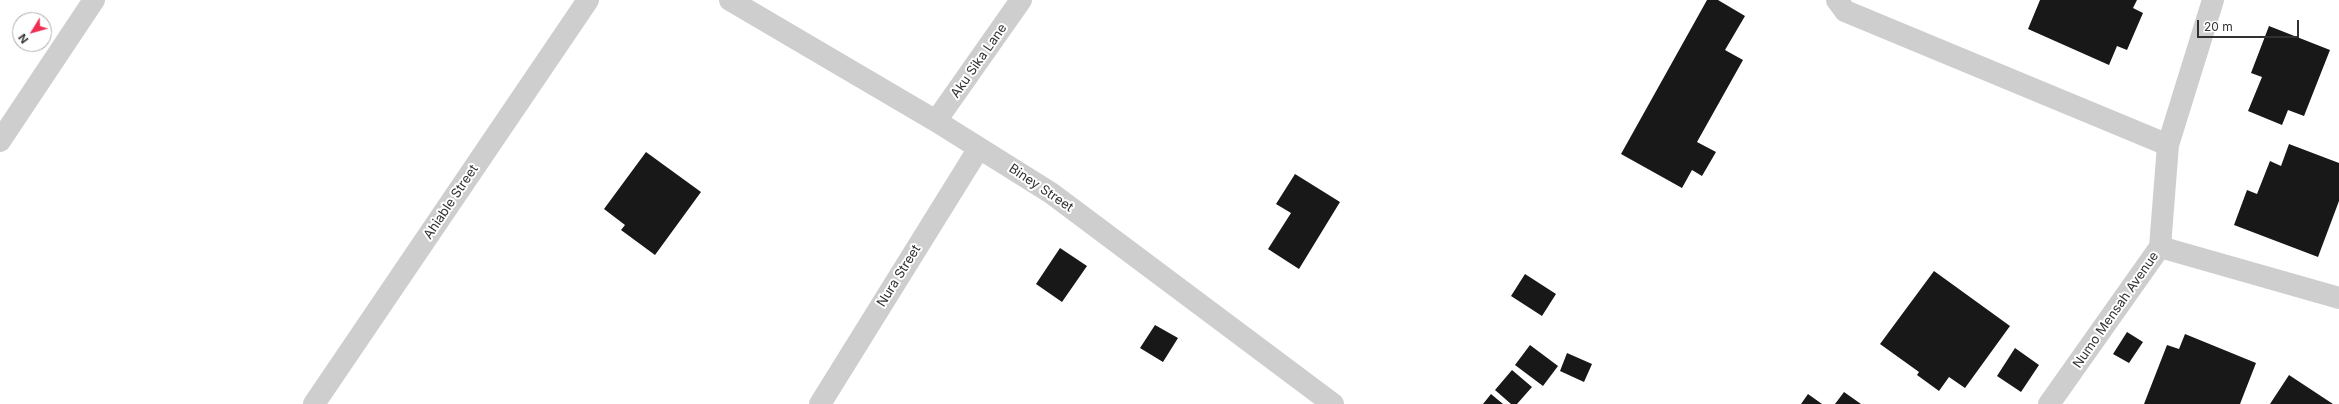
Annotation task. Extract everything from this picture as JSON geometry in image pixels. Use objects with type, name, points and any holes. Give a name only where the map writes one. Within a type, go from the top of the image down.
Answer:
[{"type":"street","points":[[0,141],[94,0]]},
{"type":"street","name":"Ahiable Street","points":[[314,404],[588,0]]},
{"type":"street","name":"Biney Street","points":[[730,0],[936,121],[1051,193],[1334,404]]},
{"type":"street","name":"Aku Sika Lane","points":[[936,121],[1021,0]]},
{"type":"street","points":[[1837,0],[1845,11],[2168,145]]},
{"type":"street","name":"Numo Mensah Avenue","points":[[2049,404],[2160,247],[2168,145],[2213,0]]},
{"type":"street","name":"Nura Street","points":[[820,404],[979,148]]},
{"type":"street","points":[[2160,247],[2339,298]]},
{"type":"building","points":[[1707,0],[1718,0],[1745,16],[1725,50],[1743,60],[1697,142],[1716,152],[1702,176],[1692,170],[1682,188],[1621,154]]},
{"type":"building","points":[[2040,0],[2137,0],[2133,8],[2143,13],[2127,50],[2117,46],[2109,65],[2028,29]]},
{"type":"building","points":[[2269,26],[2330,50],[2304,116],[2288,110],[2282,125],[2248,111],[2262,77],[2251,73]]},
{"type":"building","points":[[2289,144],[2339,163],[2339,201],[2318,257],[2234,225],[2247,190],[2257,194],[2270,161],[2281,166]]},
{"type":"building","points":[[646,152],[701,192],[655,255],[621,230],[625,225],[604,209]]},
{"type":"building","points":[[1295,174],[1340,202],[1299,269],[1268,249],[1291,213],[1276,204]]},
{"type":"building","points":[[1060,248],[1087,266],[1062,302],[1036,284]]},
{"type":"building","points":[[1934,271],[2010,326],[1965,388],[1949,377],[1939,391],[1917,375],[1919,372],[1880,344]]},
{"type":"building","points":[[1525,274],[1556,294],[1542,316],[1511,296]]},
{"type":"building","points":[[1155,325],[1178,338],[1163,362],[1140,348]]},
{"type":"building","points":[[2127,332],[2143,342],[2129,363],[2113,354]]},
{"type":"building","points":[[2185,334],[2256,363],[2240,404],[2144,404],[2167,345],[2179,349]]},
{"type":"building","points":[[1530,345],[1558,366],[1543,386],[1515,365]]},
{"type":"building","points":[[2015,348],[2039,365],[2021,392],[1997,376]]},
{"type":"building","points":[[1567,353],[1592,364],[1584,382],[1560,371]]},
{"type":"building","points":[[1512,370],[1532,387],[1517,404],[1511,404],[1495,390]]},
{"type":"building","points":[[2289,375],[2333,404],[2270,404]]},
{"type":"building","points":[[1844,392],[1861,404],[1835,404]]},
{"type":"building","points":[[1491,394],[1503,404],[1483,404]]},
{"type":"building","points":[[1808,394],[1822,404],[1801,404]]}]
